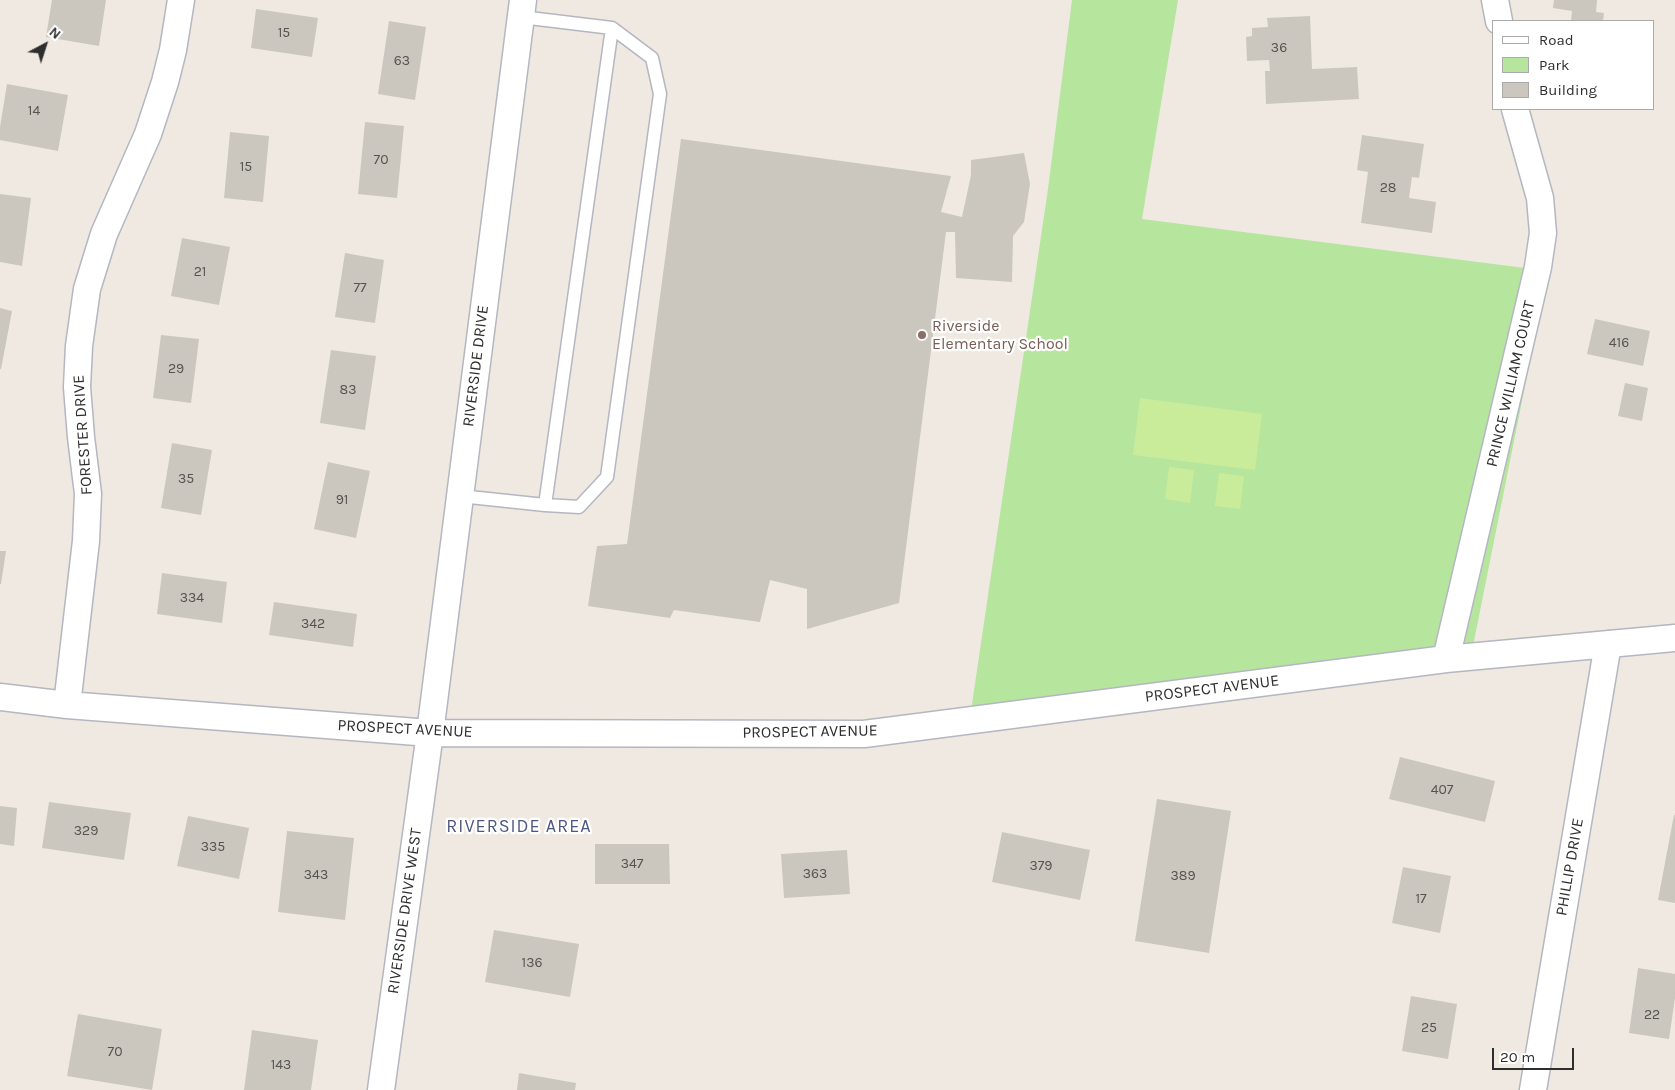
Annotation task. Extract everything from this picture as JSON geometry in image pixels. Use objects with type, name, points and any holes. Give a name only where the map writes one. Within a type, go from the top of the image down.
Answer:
[{"type":"street","name":"FORESTER DRIVE","points":[[67,705],[86,541],[88,494],[77,387],[79,346],[87,288],[104,234],[148,134],[173,50],[181,0]]},
{"type":"street","points":[[1495,0],[1499,20]]},
{"type":"street","name":"RIVERSIDE DRIVE","points":[[430,733],[522,9]]},
{"type":"street","name":"PRINCE WILLIAM COURT","points":[[1446,659],[1538,267],[1543,233],[1540,198],[1515,110]]},
{"type":"street","name":"PROSPECT AVENUE","points":[[0,697],[67,705],[430,733],[864,734],[1446,659],[1675,638]]},
{"type":"street","name":"PHILLIP DRIVE","points":[[1533,1090],[1608,644]]},
{"type":"street","name":"RIVERSIDE DRIVE WEST","points":[[381,1090],[430,733]]},
{"type":"lane","points":[[460,496],[579,507],[607,477],[660,94],[652,58],[612,28],[522,9]]},
{"type":"lane","points":[[545,504],[612,28]]},
{"type":"green space","points":[[1072,0],[1178,0],[1142,219],[1548,271],[1470,661],[968,731],[1048,189]]},
{"type":"green space","points":[[1140,398],[1262,414],[1255,470],[1133,455]]},
{"type":"green space","points":[[1169,467],[1194,470],[1190,503],[1165,499]]},
{"type":"green space","points":[[1219,473],[1244,476],[1240,509],[1215,506]]},
{"type":"building","points":[[52,0],[106,0],[99,46],[46,37]]},
{"type":"building","points":[[1554,0],[1597,0],[1596,12],[1604,13],[1603,20],[1571,20],[1572,11],[1553,8]]},
{"type":"building","points":[[256,9],[318,18],[312,57],[251,48]]},
{"type":"building","points":[[1310,16],[1312,69],[1357,67],[1359,99],[1266,104],[1265,71],[1270,71],[1269,60],[1247,61],[1246,37],[1252,36],[1252,28],[1268,27],[1267,18]]},
{"type":"building","points":[[389,21],[426,27],[415,100],[378,94]]},
{"type":"building","points":[[7,84],[68,95],[58,151],[0,140],[0,127]]},
{"type":"building","points":[[365,122],[404,126],[397,198],[358,194]]},
{"type":"building","points":[[230,132],[269,136],[263,202],[224,198]]},
{"type":"building","points":[[1362,135],[1424,144],[1419,178],[1412,177],[1409,198],[1436,202],[1432,233],[1361,223],[1368,172],[1357,170]]},
{"type":"building","points":[[681,139],[951,176],[941,212],[962,217],[971,175],[971,160],[1024,153],[1030,184],[1024,222],[1013,236],[1012,282],[956,278],[955,232],[946,232],[899,603],[807,629],[807,589],[770,580],[760,622],[674,610],[670,618],[588,606],[597,546],[627,544]]},
{"type":"building","points":[[0,194],[31,198],[22,266],[0,262]]},
{"type":"building","points":[[182,238],[230,247],[219,305],[171,296]]},
{"type":"building","points":[[345,253],[384,260],[375,323],[335,317]]},
{"type":"building","points":[[0,308],[12,311],[1,369],[0,369]]},
{"type":"building","points":[[1595,319],[1650,331],[1643,366],[1587,354]]},
{"type":"building","points":[[161,335],[199,339],[191,403],[153,398]]},
{"type":"building","points":[[331,350],[376,356],[365,430],[320,423]]},
{"type":"building","points":[[1625,383],[1648,388],[1642,421],[1618,416]]},
{"type":"building","points":[[172,443],[212,450],[201,515],[161,508]]},
{"type":"building","points":[[328,462],[370,471],[356,538],[314,529]]},
{"type":"building","points":[[0,551],[6,551],[1,584],[0,584]]},
{"type":"building","points":[[162,573],[227,582],[222,623],[157,614]]},
{"type":"building","points":[[274,602],[357,614],[353,647],[269,635]]},
{"type":"building","points":[[1400,757],[1495,781],[1485,822],[1389,799]]},
{"type":"building","points":[[1157,799],[1231,811],[1209,953],[1135,941]]},
{"type":"building","points":[[49,802],[131,813],[124,860],[42,848]]},
{"type":"building","points":[[0,806],[17,808],[14,846],[0,844]]},
{"type":"building","points":[[1675,815],[1675,903],[1658,900]]},
{"type":"building","points":[[188,816],[249,828],[239,879],[177,866]]},
{"type":"building","points":[[287,831],[354,838],[345,920],[278,912]]},
{"type":"building","points":[[1002,832],[1090,850],[1080,900],[992,882]]},
{"type":"building","points":[[595,844],[669,844],[670,884],[595,884]]},
{"type":"building","points":[[847,850],[850,894],[784,898],[781,854]]},
{"type":"building","points":[[1403,867],[1451,876],[1440,933],[1392,923]]},
{"type":"building","points":[[494,930],[579,944],[570,997],[485,982]]},
{"type":"building","points":[[1638,968],[1675,974],[1675,998],[1669,1039],[1629,1033]]},
{"type":"building","points":[[1411,996],[1457,1004],[1448,1059],[1402,1051]]},
{"type":"building","points":[[78,1014],[162,1029],[152,1090],[67,1076]]},
{"type":"building","points":[[252,1030],[318,1040],[311,1090],[244,1090]]},
{"type":"building","points":[[519,1073],[576,1083],[575,1090],[517,1090]]},
{"type":"place","name":"Riverside Elementary School","points":[[922,335]]},
{"type":"district","name":"RIVERSIDE AREA","points":[[519,827]]}]
